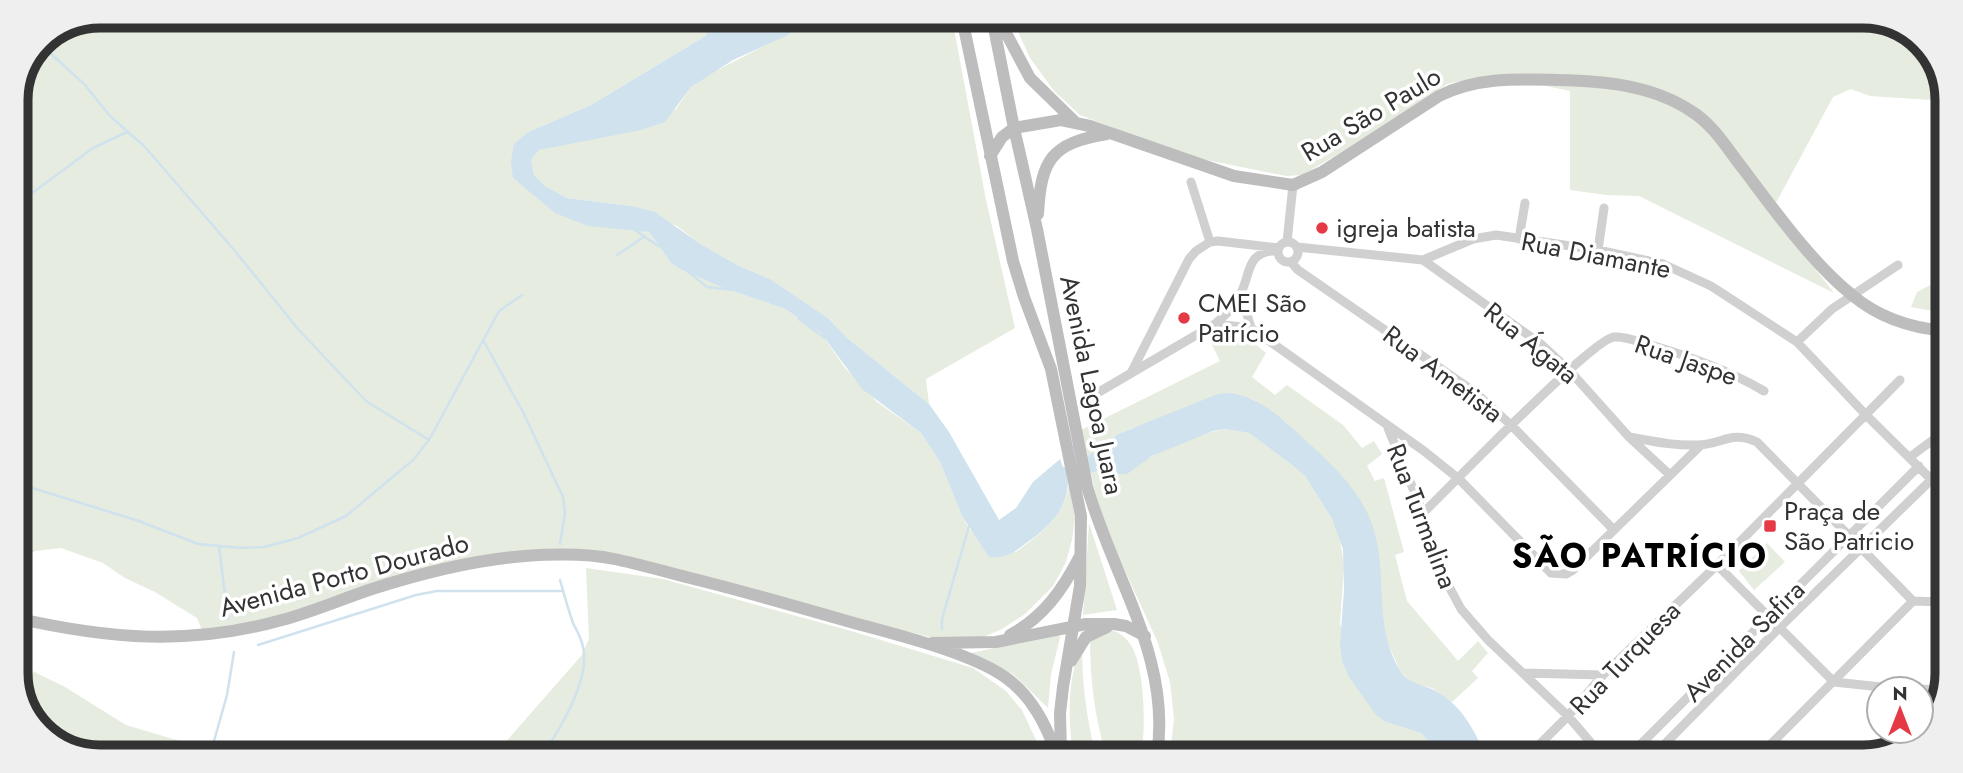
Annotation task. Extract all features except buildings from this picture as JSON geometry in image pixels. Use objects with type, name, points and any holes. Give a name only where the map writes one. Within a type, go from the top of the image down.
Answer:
[{"type":"main road","name":"Avenida Lagoa Juara","points":[[964,28],[1018,281],[1051,369],[1083,488],[1144,636],[1156,676],[1160,704],[1158,745]]},
{"type":"main road","name":"Avenida Lagoa Juara","points":[[994,28],[1037,229],[1072,441]]},
{"type":"main road","points":[[1003,28],[1030,78],[1074,122]]},
{"type":"main road","name":"Rua São Paulo","points":[[1014,128],[1052,121],[1074,122],[1234,176],[1293,185],[1322,172],[1439,96],[1476,81],[1514,78],[1580,80],[1629,86],[1675,101],[1711,127],[1789,228],[1853,296],[1901,322],[1935,329]]},
{"type":"main road","points":[[990,156],[1002,137],[1014,128]]},
{"type":"main road","points":[[1037,229],[1040,187],[1048,163],[1055,154],[1076,141],[1107,134]]},
{"type":"main road","name":"Avenida Lagoa Juara","points":[[1059,745],[1060,713],[1074,627],[1082,552],[1083,488]]},
{"type":"main road","points":[[996,642],[1021,629],[1051,603],[1064,587],[1082,552]]},
{"type":"main road","name":"Avenida Porto Dourado","points":[[28,620],[107,636],[146,639],[210,634],[281,621],[368,590],[446,568],[527,556],[568,555],[612,558],[919,642]]},
{"type":"main road","points":[[919,642],[996,642],[1086,624],[1126,626],[1144,636]]},
{"type":"main road","points":[[1066,668],[1086,637],[1114,624]]},
{"type":"main road","points":[[919,642],[983,665],[1007,678],[1028,699],[1046,726],[1055,745]]},
{"type":"street","points":[[1191,182],[1210,242]]},
{"type":"street","points":[[1099,392],[1215,324],[1226,314],[1241,294],[1250,263],[1262,253],[1278,249],[1287,242],[1293,185]]},
{"type":"street","points":[[1519,239],[1525,203]]},
{"type":"street","points":[[1598,250],[1604,208]]},
{"type":"street","name":"Rua Diamante","points":[[1297,247],[1423,260],[1473,239],[1496,236],[1598,250],[1663,264],[1711,286],[1797,342],[1935,482]]},
{"type":"street","points":[[1130,375],[1189,259],[1196,251],[1210,242],[1236,242],[1278,249]]},
{"type":"street","points":[[1236,242],[1245,251],[1250,263]]},
{"type":"street","points":[[1278,249],[1283,261],[1291,262],[1298,254],[1297,247],[1287,242]]},
{"type":"street","name":"Rua Ágata","points":[[1423,260],[1532,338],[1569,370],[1629,437],[1670,475]]},
{"type":"street","name":"Rua Ametista","points":[[1291,262],[1298,270],[1476,393],[1614,530]]},
{"type":"street","points":[[1797,342],[1826,313],[1898,265]]},
{"type":"street","points":[[1241,294],[1251,328]]},
{"type":"street","points":[[1215,324],[1251,328],[1459,479],[1551,573],[1566,574],[1573,570],[1700,446]]},
{"type":"street","name":"Rua Jaspe","points":[[1423,513],[1569,370],[1603,341],[1614,337],[1693,357],[1736,375],[1764,391]]},
{"type":"street","points":[[1148,339],[1160,357]]},
{"type":"street","name":"Rua Turquesa","points":[[1539,745],[1568,716],[1602,675],[1717,565],[1900,380]]},
{"type":"street","name":"Rua Turmalina","points":[[1387,426],[1423,513],[1444,577],[1461,610],[1488,640],[1568,716],[1593,745]]},
{"type":"street","points":[[1629,437],[1700,446],[1733,436],[1757,442],[1913,601],[1935,602]]},
{"type":"street","points":[[1910,457],[1935,438]]},
{"type":"street","name":"Avenida Safira","points":[[1640,745],[1919,466]]},
{"type":"street","name":"Avenida Safira","points":[[1664,745],[1860,547],[1932,479]]},
{"type":"street","points":[[1717,565],[1834,682],[1865,685]]},
{"type":"street","points":[[1770,745],[1913,601]]},
{"type":"street","points":[[1524,673],[1602,675]]},
{"type":"shaded area","points":[[100,28],[719,28],[591,105],[528,132],[513,178],[637,230],[649,232],[671,263],[682,270],[785,309],[821,333],[845,368],[877,402],[921,433],[940,462],[970,530],[1016,552],[1043,531],[1057,515],[1067,495],[1069,483],[1075,518],[1066,562],[1053,586],[1025,614],[1002,629],[981,638],[943,640],[854,619],[665,567],[531,553],[281,616],[202,630],[197,618],[103,563],[61,548],[35,551],[28,555],[29,86],[40,60],[60,40],[72,33]]},
{"type":"shaded area","points":[[954,28],[986,200],[1015,328],[926,379],[929,404],[846,337],[828,318],[770,279],[739,266],[699,243],[677,226],[632,206],[567,198],[545,186],[534,175],[531,160],[539,150],[676,109],[691,87],[706,76],[795,30]]},
{"type":"shaded area","points":[[1016,28],[1863,28],[1895,35],[1914,49],[1931,77],[1935,100],[1870,96],[1851,89],[1833,97],[1771,212],[1834,293],[1639,196],[1570,190],[1570,91],[1493,75],[1447,84],[1302,175],[1286,176],[1187,156],[1080,115],[1054,91],[1030,58]]},
{"type":"shaded area","points":[[1935,283],[1935,311],[1911,307],[1917,292]]},
{"type":"shaded area","points":[[1229,333],[1252,341],[1266,353],[1252,377],[1275,395],[1287,385],[1343,425],[1362,448],[1374,441],[1382,454],[1367,466],[1375,481],[1384,478],[1404,552],[1395,555],[1407,601],[1458,661],[1478,641],[1488,653],[1472,671],[1478,678],[1452,702],[1432,688],[1412,683],[1400,671],[1384,634],[1376,540],[1286,422],[1252,399],[1132,428],[1118,434],[1085,458],[1081,430],[1220,361],[1208,337]]},
{"type":"shaded area","points":[[1225,429],[1249,433],[1305,476],[1339,534],[1344,565],[1340,624],[1386,722],[1421,733],[1432,745],[1171,745],[1174,718],[1170,682],[1158,643],[1101,518],[1091,473],[1104,469],[1116,474],[1183,442]]},
{"type":"shaded area","points":[[1089,523],[1117,610],[1083,615]]},
{"type":"shaded area","points":[[1767,543],[1785,562],[1754,590],[1739,571]]},
{"type":"shaded area","points":[[586,568],[663,579],[973,668],[1006,691],[1022,710],[1038,745],[503,745],[581,656],[589,639]]},
{"type":"shaded area","points":[[1107,628],[1118,633],[1132,647],[1140,670],[1144,731],[1142,745],[1103,745],[1094,696],[1090,634]]},
{"type":"shaded area","points":[[1055,635],[1060,638],[1051,674],[1048,708],[1013,674],[971,653]]},
{"type":"shaded area","points":[[1082,643],[1085,700],[1094,745],[1072,745],[1070,699]]},
{"type":"shaded area","points":[[28,669],[65,687],[126,725],[193,745],[100,745],[68,738],[49,724],[33,701]]},
{"type":"water","points":[[719,28],[796,28],[786,36],[733,60],[691,87],[665,122],[641,130],[539,150],[531,160],[534,175],[545,186],[567,198],[632,206],[655,212],[699,243],[739,266],[770,279],[828,318],[846,337],[929,404],[949,432],[999,520],[1016,508],[1033,482],[1060,459],[1063,467],[1066,467],[1067,490],[1060,510],[1047,526],[1010,554],[989,557],[962,516],[940,462],[921,433],[862,389],[821,333],[785,309],[682,270],[671,263],[649,232],[588,226],[555,213],[513,178],[511,162],[514,144],[528,132],[591,105]]},
{"type":"water","points":[[1218,394],[1241,395],[1278,415],[1344,478],[1355,492],[1372,524],[1377,543],[1385,631],[1399,669],[1407,679],[1433,690],[1455,705],[1473,729],[1481,745],[1432,745],[1421,733],[1386,722],[1376,715],[1349,677],[1342,661],[1340,644],[1344,590],[1343,549],[1332,519],[1305,476],[1249,433],[1225,429],[1213,431],[1152,456],[1127,474],[1116,474],[1104,469],[1091,473],[1085,458],[1118,434]]},
{"type":"waterway","points":[[707,36],[711,28]]},
{"type":"waterway","points":[[48,51],[84,84],[110,116],[145,147],[298,329],[366,401],[429,440]]},
{"type":"waterway","points":[[28,196],[93,148],[127,132]]},
{"type":"waterway","points":[[635,230],[658,246]]},
{"type":"waterway","points":[[617,255],[645,236]]},
{"type":"waterway","points":[[687,271],[707,287],[733,290]]},
{"type":"waterway","points":[[28,487],[136,520],[198,544],[264,547],[298,538],[346,516],[413,460],[429,440],[499,311],[522,295]]},
{"type":"waterway","points":[[799,319],[825,338]]},
{"type":"waterway","points":[[483,340],[523,412],[563,497],[565,513],[560,544]]},
{"type":"waterway","points":[[942,629],[942,619],[969,526]]},
{"type":"waterway","points":[[219,546],[228,619]]},
{"type":"waterway","points":[[549,745],[573,701],[583,670],[584,656],[560,580]]},
{"type":"waterway","points":[[258,645],[416,595],[437,591],[563,591]]},
{"type":"waterway","points":[[214,741],[227,695],[234,652]]},
{"type":"place","name":"igreja batista","points":[[1322,228]]},
{"type":"place","name":"CMEI São Patrício","points":[[1184,318]]},
{"type":"place","name":"Praça de São Patricio","points":[[1770,526]]},
{"type":"district","name":"SÃO PATRÍCIO","points":[[1640,555]]}]
